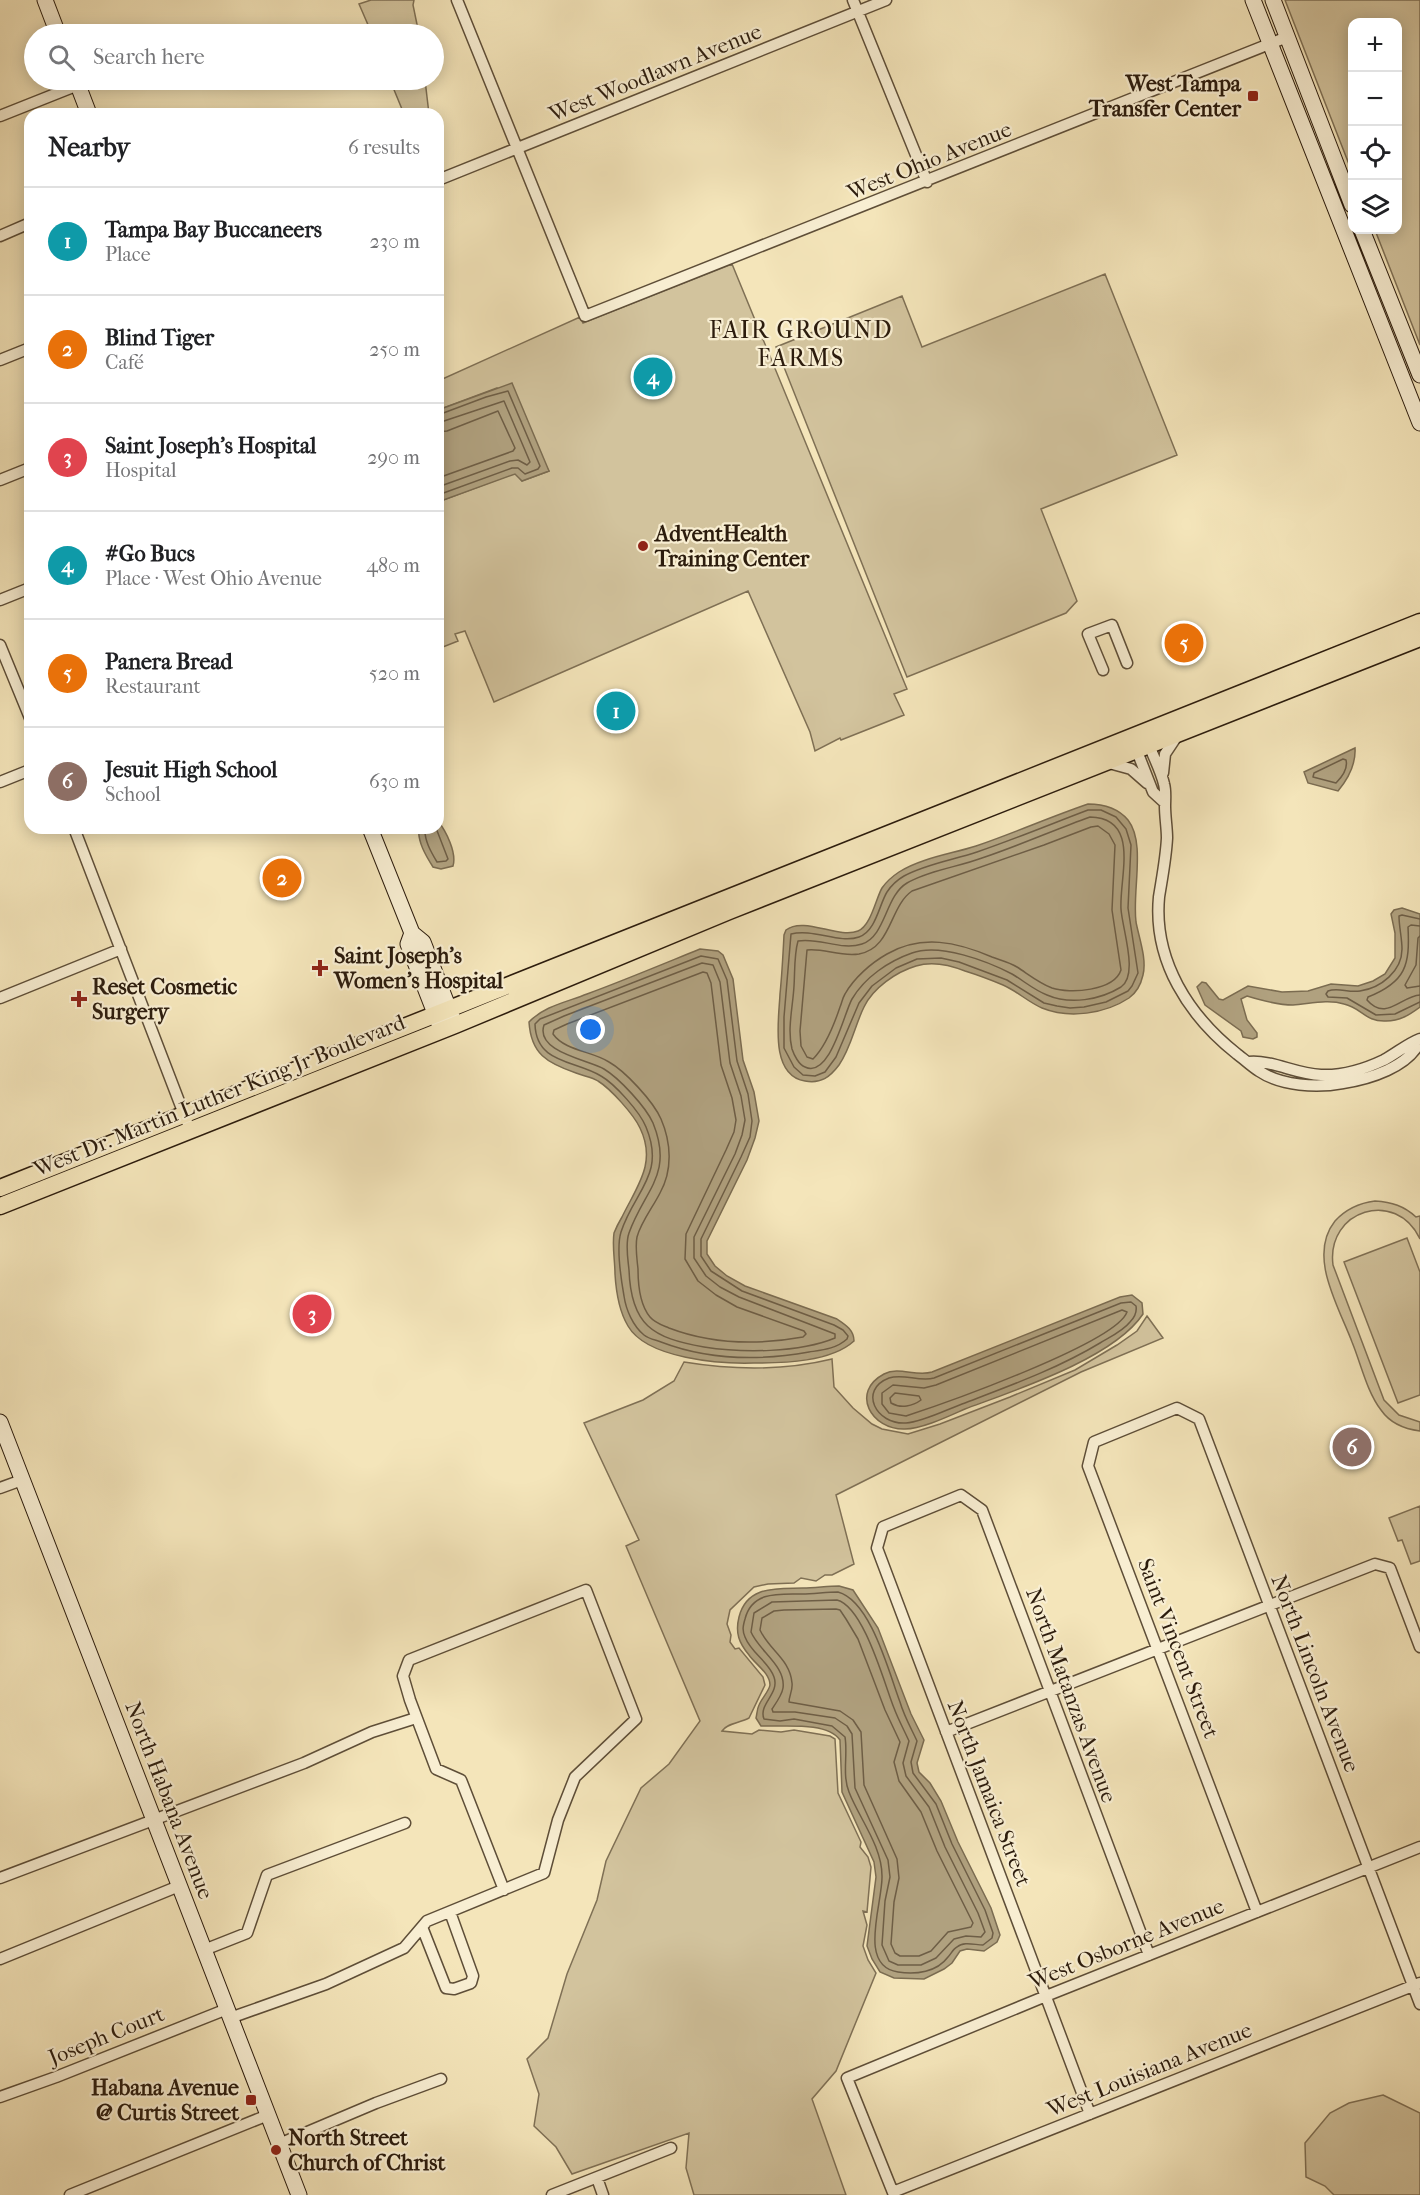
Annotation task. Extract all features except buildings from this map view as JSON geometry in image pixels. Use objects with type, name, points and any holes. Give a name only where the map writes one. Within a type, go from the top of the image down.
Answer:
[{"type":"main road","points":[[445,1020],[1106,763],[1138,744],[1153,727],[1420,622]]},
{"type":"main road","points":[[445,1020],[1138,744],[1179,734],[1420,638]]},
{"type":"main road","name":"West Dr. Martin Luther King Jr Boulevard","points":[[0,1206],[188,1124],[445,1020]]},
{"type":"main road","name":"West Dr. Martin Luther King Jr Boulevard","points":[[0,1188],[188,1124]]},
{"type":"street","points":[[45,0],[54,24]]},
{"type":"street","points":[[457,0],[516,148]]},
{"type":"street","points":[[853,0],[927,182]]},
{"type":"street","name":"West Woodlawn Avenue","points":[[444,178],[886,0]]},
{"type":"street","points":[[1253,0],[1420,423]]},
{"type":"street","points":[[1273,0],[1348,192]]},
{"type":"street","name":"West Ohio Avenue","points":[[516,148],[585,316],[1287,37]]},
{"type":"street","points":[[0,116],[59,90]]},
{"type":"street","points":[[80,90],[87,108]]},
{"type":"street","points":[[0,236],[24,226]]},
{"type":"street","points":[[1349,244],[1362,234]]},
{"type":"street","points":[[1363,234],[1420,375]]},
{"type":"street","points":[[0,360],[24,350]]},
{"type":"street","points":[[0,480],[24,470]]},
{"type":"street","points":[[0,600],[24,590]]},
{"type":"street","points":[[1103,670],[1088,634],[1112,625],[1127,663]]},
{"type":"street","points":[[0,645],[24,703]]},
{"type":"street","points":[[1179,734],[1165,754],[1162,766],[1167,839],[1158,911],[1167,963],[1175,983],[1194,1012],[1219,1039],[1259,1071],[1281,1080],[1311,1084],[1338,1084],[1360,1080],[1390,1067],[1416,1050],[1420,1040]]},
{"type":"street","points":[[1138,744],[1164,782]]},
{"type":"street","points":[[1138,744],[1152,788]]},
{"type":"street","points":[[1106,763],[1119,764],[1141,775],[1165,803]]},
{"type":"street","points":[[0,782],[24,772]]},
{"type":"street","points":[[76,834],[188,1124]]},
{"type":"street","points":[[372,834],[412,933],[423,942],[445,1020]]},
{"type":"street","points":[[0,998],[121,949]]},
{"type":"street","name":"North Lincoln Avenue","points":[[1139,1425],[1177,1408],[1199,1419],[1369,1867],[1417,1984],[1420,2004]]},
{"type":"street","name":"North Habana Avenue","points":[[0,1422],[299,2195]]},
{"type":"street","name":"Saint Vincent Street","points":[[1139,1425],[1094,1442],[1088,1466],[1257,1912]]},
{"type":"street","points":[[0,1488],[22,1480]]},
{"type":"street","name":"North Matanzas Avenue","points":[[924,1510],[961,1496],[982,1510],[1149,1955]]},
{"type":"street","name":"North Jamaica Street","points":[[924,1510],[883,1527],[877,1548],[1090,2114]]},
{"type":"street","points":[[946,1732],[1375,1564],[1390,1568],[1420,1647]]},
{"type":"street","name":"Joseph Court","points":[[0,2097],[229,2013],[326,1984],[404,1948],[427,1921],[544,1874],[558,1820],[575,1778],[636,1719],[586,1590],[409,1660],[403,1676],[416,1718]]},
{"type":"street","points":[[0,1878],[304,1763],[372,1732],[416,1718],[436,1768],[461,1780],[504,1890]]},
{"type":"street","points":[[204,1950],[247,1933],[267,1875],[405,1823]]},
{"type":"street","name":"West Osborne Avenue","points":[[893,2194],[847,2078],[1420,1847]]},
{"type":"street","points":[[0,1959],[179,1886]]},
{"type":"street","points":[[422,1927],[446,1988],[454,1989],[471,1983],[473,1976],[450,1912]]},
{"type":"street","name":"West Louisiana Avenue","points":[[893,2194],[1417,1984]]},
{"type":"street","points":[[279,2144],[376,2103],[441,2079]]},
{"type":"street","points":[[70,2195],[268,2115]]},
{"type":"street","points":[[552,2195],[671,2148]]},
{"type":"street","points":[[597,2178],[603,2195]]},
{"type":"shaded area","points":[[371,0],[414,0],[417,24],[368,24],[359,4]]},
{"type":"shaded area","points":[[1285,0],[1420,0],[1420,345],[1377,234],[1402,234],[1402,18],[1348,18],[1348,162]]},
{"type":"shaded area","points":[[394,90],[426,90],[428,108],[402,108]]},
{"type":"shaded area","name":"AdventHealth Training Center","points":[[732,264],[907,689],[894,694],[904,715],[841,740],[840,738],[815,751],[810,732],[748,591],[494,702],[465,631],[455,634],[458,641],[444,647],[444,500],[515,473],[522,481],[549,471],[497,388],[444,408],[444,378],[580,317],[583,323]]},
{"type":"shaded area","points":[[1105,274],[1177,455],[1041,509],[1077,601],[1066,613],[907,677],[776,347],[902,296],[922,347]]},
{"type":"shaded area","points":[[1375,1201],[1397,1205],[1416,1217],[1420,1216],[1420,1239],[1409,1223],[1395,1214],[1380,1210],[1365,1212],[1351,1219],[1340,1231],[1334,1246],[1333,1265],[1384,1400],[1399,1415],[1420,1422],[1420,1431],[1408,1429],[1393,1422],[1376,1403],[1328,1282],[1324,1250],[1327,1235],[1335,1221],[1353,1207]]},
{"type":"shaded area","points":[[1407,1238],[1420,1272],[1420,1395],[1398,1403],[1344,1262]]},
{"type":"shaded area","points":[[1147,1316],[1163,1338],[1081,1372],[836,1495],[854,1564],[832,1575],[825,1575],[816,1581],[801,1578],[794,1583],[754,1587],[730,1610],[727,1624],[731,1635],[730,1642],[735,1649],[739,1648],[763,1677],[765,1685],[749,1718],[730,1725],[722,1731],[752,1734],[759,1730],[781,1732],[794,1730],[830,1736],[835,1739],[838,1793],[861,1842],[860,1847],[868,1857],[871,1867],[867,1912],[863,1911],[867,1925],[863,1946],[876,1973],[836,2071],[812,2099],[846,2195],[694,2195],[686,2168],[689,2133],[572,2174],[556,2147],[534,2126],[539,2094],[527,2059],[548,2038],[567,1974],[597,1900],[606,1861],[641,1788],[669,1764],[700,1721],[626,1546],[639,1540],[584,1423],[643,1400],[674,1381],[684,1362],[721,1367],[758,1368],[795,1366],[832,1359],[834,1387],[853,1408],[872,1424],[882,1429],[908,1434],[940,1424],[1075,1370],[1137,1331]]},
{"type":"shaded area","points":[[1420,1506],[1420,1561],[1411,1564],[1402,1540],[1398,1541],[1389,1518]]},
{"type":"shaded area","points":[[1383,2095],[1420,2113],[1420,2195],[1334,2195],[1325,2186],[1306,2177],[1305,2143],[1330,2113],[1349,2103]]},
{"type":"water","points":[[512,383],[549,471],[522,481],[515,474],[444,500],[444,408]]},
{"type":"water","points":[[1355,748],[1351,771],[1338,791],[1308,783],[1304,772]]},
{"type":"water","points":[[1088,804],[1104,806],[1119,812],[1128,820],[1136,841],[1135,910],[1144,969],[1140,985],[1132,996],[1098,1011],[1064,1013],[1042,1008],[1008,987],[975,974],[947,965],[922,965],[893,977],[873,993],[864,1007],[843,1058],[829,1076],[816,1081],[805,1081],[794,1077],[786,1068],[781,1057],[778,1030],[786,930],[802,925],[850,933],[858,931],[870,918],[884,886],[894,875],[908,867],[976,846]]},
{"type":"water","points":[[444,831],[452,849],[453,866],[441,869],[433,867],[419,834],[444,834]]},
{"type":"water","points":[[1402,908],[1420,914],[1420,1007],[1400,1019],[1379,1021],[1355,1008],[1338,1003],[1287,1005],[1247,996],[1241,999],[1247,1020],[1257,1033],[1257,1037],[1253,1039],[1243,1037],[1241,1031],[1205,1005],[1197,987],[1202,982],[1206,983],[1219,999],[1223,1000],[1248,986],[1282,992],[1308,991],[1331,984],[1358,986],[1373,981],[1385,974],[1395,958],[1395,933],[1391,914],[1394,910]]},
{"type":"water","points":[[700,949],[718,951],[723,955],[733,979],[743,1060],[754,1092],[759,1121],[747,1160],[707,1241],[707,1254],[715,1266],[745,1286],[843,1323],[851,1331],[854,1341],[833,1353],[807,1360],[766,1363],[723,1362],[686,1357],[651,1346],[628,1326],[622,1314],[615,1280],[614,1233],[643,1174],[646,1163],[645,1141],[633,1116],[603,1085],[593,1078],[557,1065],[542,1056],[533,1042],[529,1022],[556,1005]]},
{"type":"water","points":[[1132,1295],[1142,1303],[1143,1314],[1129,1330],[1110,1345],[1062,1371],[919,1427],[893,1428],[874,1417],[869,1409],[868,1390],[884,1374],[896,1371],[932,1372],[1120,1297]]},
{"type":"water","points":[[839,1586],[853,1590],[878,1628],[911,1714],[924,1740],[917,1763],[919,1772],[930,1783],[941,1801],[958,1842],[991,1908],[1000,1935],[997,1942],[984,1951],[967,1949],[960,1951],[952,1963],[924,1979],[894,1978],[880,1972],[867,1946],[876,1877],[874,1862],[842,1792],[840,1740],[834,1734],[815,1727],[761,1726],[756,1718],[758,1707],[770,1685],[768,1677],[740,1642],[737,1628],[743,1607],[756,1594],[773,1589]]},
{"type":"place","name":"West Tampa Transfer Center","points":[[1253,96]]},
{"type":"place","name":"#Go Bucs","points":[[653,377]]},
{"type":"place","name":"AdventHealth Training Center","points":[[643,546]]},
{"type":"place","name":"Panera Bread","points":[[1184,643]]},
{"type":"place","name":"Tampa Bay Buccaneers","points":[[616,711]]},
{"type":"place","name":"Blind Tiger","points":[[282,878]]},
{"type":"place","name":"Saint Joseph's Women's Hospital","points":[[320,968]]},
{"type":"place","name":"Reset Cosmetic Surgery","points":[[79,999]]},
{"type":"place","name":"Saint Joseph's Hospital","points":[[312,1314]]},
{"type":"place","name":"Jesuit High School","points":[[1352,1447]]},
{"type":"place","name":"Habana Avenue @ Curtis Street","points":[[251,2100]]},
{"type":"place","name":"North Street Church of Christ","points":[[276,2150]]},
{"type":"district","name":"FAIR GROUND FARMS","points":[[801,344]]}]
